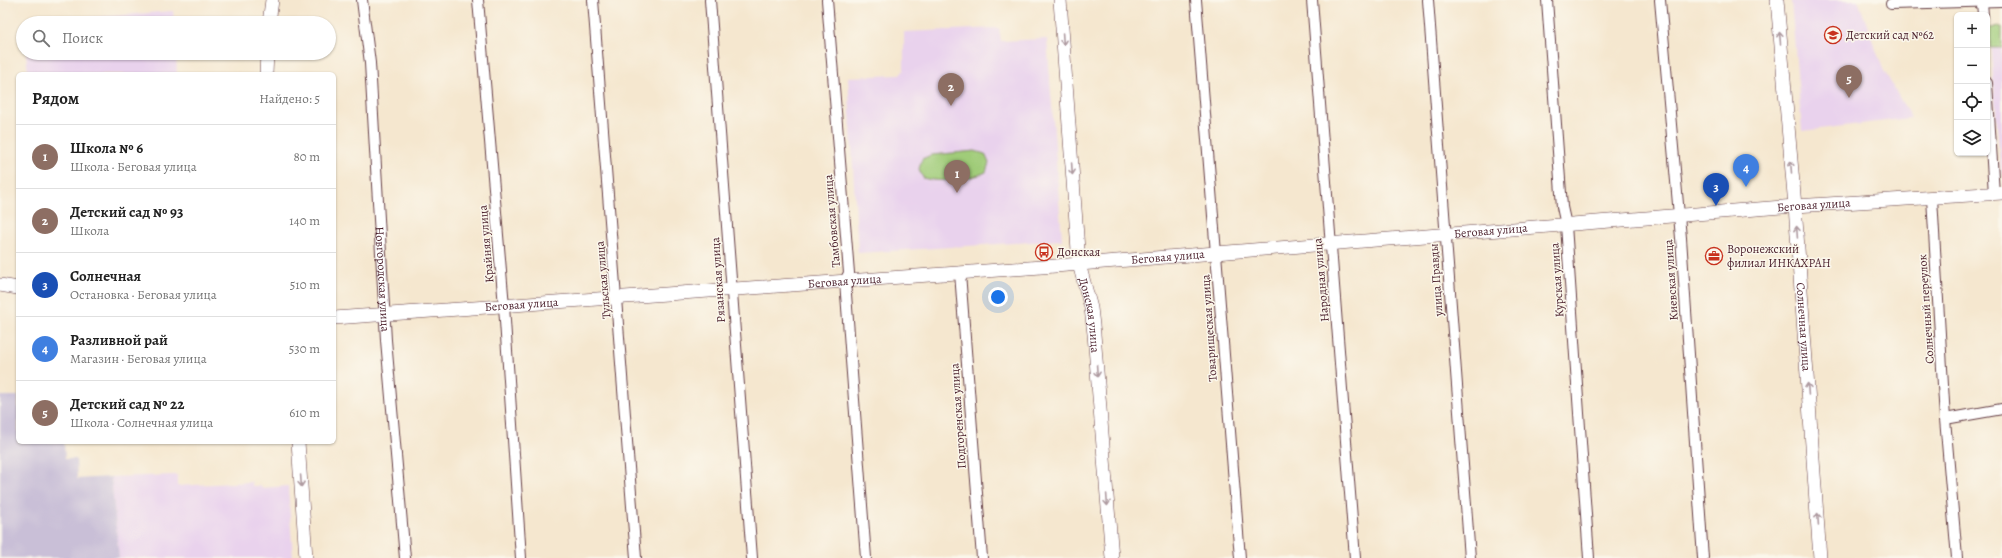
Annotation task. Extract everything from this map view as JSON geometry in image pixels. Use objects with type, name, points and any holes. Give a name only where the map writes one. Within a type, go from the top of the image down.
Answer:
[{"type":"street","points":[[271,16],[272,0]]},
{"type":"street","name":"Новгородская улица","points":[[362,0],[370,63],[385,315],[405,558]]},
{"type":"street","name":"Крайняя улица","points":[[478,0],[504,306],[521,558]]},
{"type":"street","name":"Тульская улица","points":[[593,0],[636,558]]},
{"type":"street","name":"Рязанская улица","points":[[710,0],[752,558]]},
{"type":"street","name":"Тамбовская улица","points":[[827,0],[849,273],[845,281],[866,558]]},
{"type":"street","name":"Донская улица","points":[[1060,0],[1079,264],[1091,308],[1094,334],[1112,558]]},
{"type":"street","name":"Товарищеская улица","points":[[1196,0],[1217,251],[1240,558]]},
{"type":"street","name":"Народная улица","points":[[1312,0],[1332,243],[1355,558]]},
{"type":"street","name":"улица Правды","points":[[1428,0],[1470,558]]},
{"type":"street","name":"Курская улица","points":[[1547,0],[1562,207],[1566,225],[1589,558]]},
{"type":"street","name":"Киевская улица","points":[[1660,0],[1679,216],[1703,558]]},
{"type":"street","name":"Солнечная улица","points":[[1777,0],[1795,206],[1820,558]]},
{"type":"street","points":[[1891,4],[2002,1]]},
{"type":"street","points":[[1982,2],[1983,12]]},
{"type":"street","points":[[266,72],[267,60]]},
{"type":"street","points":[[1987,84],[1998,194]]},
{"type":"street","name":"Беговая улица","points":[[336,318],[1079,264],[1217,251],[1446,235],[1795,206],[1998,194]]},
{"type":"street","name":"Солнечный переулок","points":[[1932,198],[1945,419],[1957,558]]},
{"type":"street","name":"Подгоренская улица","points":[[960,273],[982,558]]},
{"type":"street","points":[[0,285],[16,288]]},
{"type":"street","points":[[1945,419],[2002,410]]},
{"type":"street","points":[[298,444],[306,558]]},
{"type":"shaded area","points":[[1858,0],[1883,69],[1911,118],[1802,131],[1791,1]]},
{"type":"shaded area","points":[[173,11],[173,16],[111,16]]},
{"type":"shaded area","points":[[2002,27],[2002,175],[1990,40],[1990,28]]},
{"type":"shaded area","points":[[999,28],[1001,41],[1047,39],[1062,240],[858,253],[848,77],[900,75],[904,70],[904,32]]},
{"type":"shaded area","points":[[27,60],[176,60],[177,72],[28,72]]},
{"type":"shaded area","points":[[0,396],[16,396],[16,444],[64,444],[65,459],[76,459],[77,479],[111,477],[119,558],[0,558]]},
{"type":"shaded area","points":[[177,475],[177,486],[252,482],[252,486],[261,486],[261,488],[288,486],[293,558],[119,558],[111,477]]},
{"type":"green space","points":[[2002,27],[2002,48],[1990,48],[1990,28]]},
{"type":"green space","points":[[975,151],[985,154],[989,163],[986,172],[980,175],[955,180],[930,180],[923,178],[919,169],[922,159],[931,155]]},
{"type":"place","name":"Детский сад №62","points":[[1833,35]]},
{"type":"place","name":"Детский сад № 22","points":[[1849,98]]},
{"type":"place","name":"Детский сад № 93","points":[[951,106]]},
{"type":"place","name":"Разливной рай","points":[[1746,187]]},
{"type":"place","name":"Школа № 6","points":[[957,193]]},
{"type":"place","name":"Солнечная","points":[[1716,206]]},
{"type":"place","name":"Донская","points":[[1044,252]]},
{"type":"place","name":"Воронежский филиал ИНКАХРАН","points":[[1714,256]]}]
